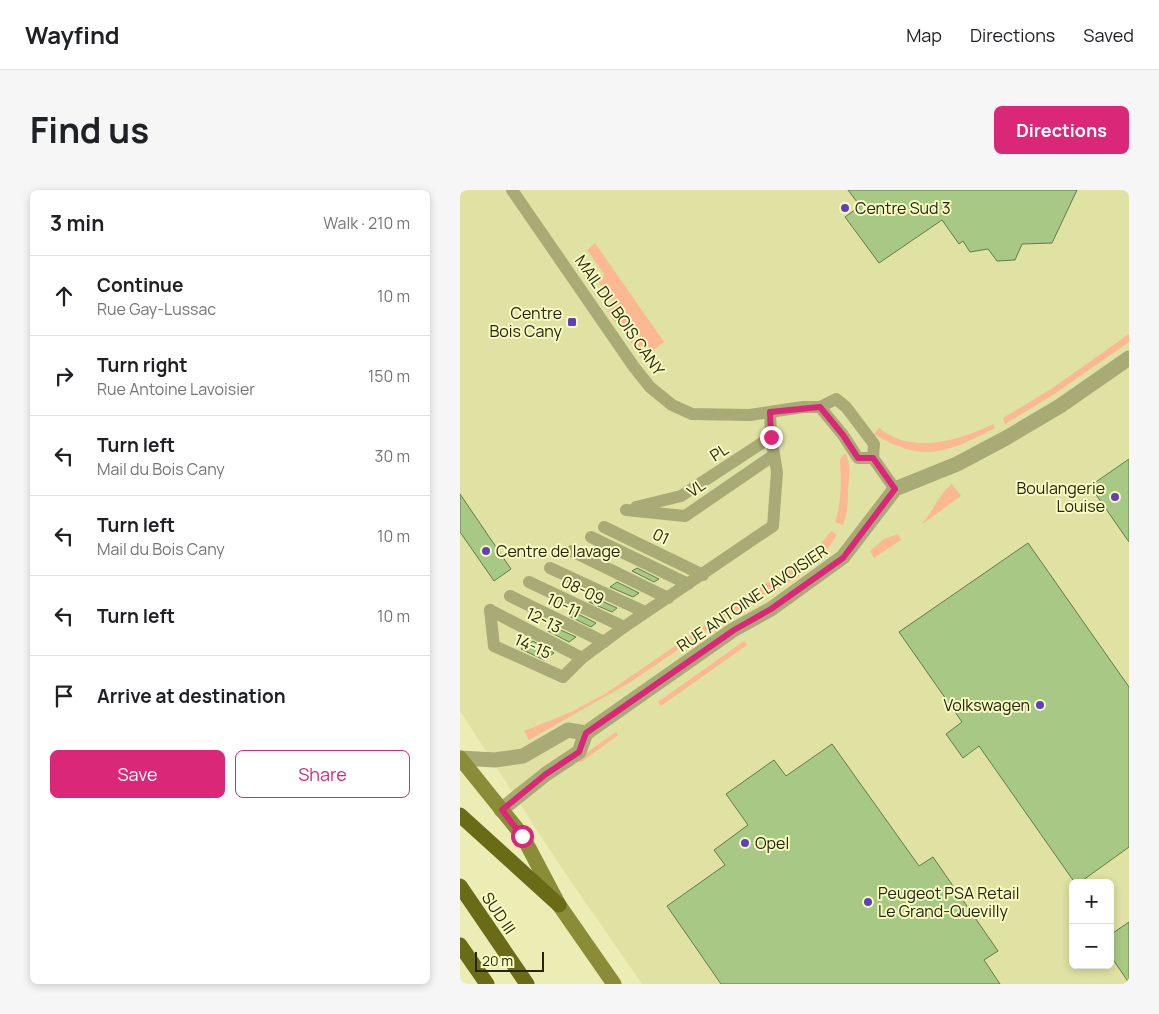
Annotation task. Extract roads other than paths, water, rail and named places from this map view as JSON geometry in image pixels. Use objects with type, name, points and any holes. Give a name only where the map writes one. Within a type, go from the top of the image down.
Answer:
[{"type":"highway","points":[[460,814],[559,905]]},
{"type":"highway","name":"SUD III","points":[[460,886],[527,984]]},
{"type":"highway","points":[[460,945],[487,984]]},
{"type":"main road","points":[[460,758],[522,836],[559,905],[614,984]]},
{"type":"street","points":[[895,489],[957,464],[1006,438],[1060,406],[1129,358]]},
{"type":"street","name":"RUE ANTOINE LAVOISIER","points":[[502,810],[546,774],[579,752],[586,733],[734,630],[771,609],[843,558],[895,489]]},
{"type":"street","points":[[460,758],[495,760],[523,756],[568,730],[586,733]]},
{"type":"lane","name":"MAIL DU BOIS CANY","points":[[512,190],[634,367],[650,387],[672,405],[692,414],[719,416],[820,407],[836,399],[846,407],[874,444],[873,458],[895,489]]},
{"type":"lane","points":[[820,407],[858,458],[873,458]]},
{"type":"lane","points":[[582,658],[645,612],[703,575],[773,526],[777,472],[771,437],[770,412]]},
{"type":"lane","name":"PL","points":[[626,510],[681,496],[771,437]]},
{"type":"lane","name":"VL","points":[[626,510],[684,516],[774,455]]},
{"type":"lane","name":"01","points":[[604,526],[703,575]]},
{"type":"lane","points":[[592,537],[688,584]]},
{"type":"lane","points":[[572,551],[668,598]]},
{"type":"lane","points":[[550,568],[645,612]]},
{"type":"lane","name":"08-09","points":[[529,582],[624,627]]},
{"type":"lane","name":"10-11","points":[[510,596],[604,642]]},
{"type":"lane","name":"12-13","points":[[490,610],[582,658]]},
{"type":"lane","name":"14-15","points":[[490,610],[494,646],[564,677],[582,658]]},
{"type":"place","name":"Centre Sud 3","points":[[845,208]]},
{"type":"place","name":"Centre Bois Cany","points":[[572,322]]},
{"type":"place","name":"Boulangerie Louise","points":[[1115,497]]},
{"type":"place","name":"Centre de lavage","points":[[486,551]]},
{"type":"place","name":"Volkswagen","points":[[1040,705]]},
{"type":"place","name":"Opel","points":[[745,843]]},
{"type":"place","name":"Peugeot PSA Retail Le Grand-Quevilly","points":[[868,902]]}]
